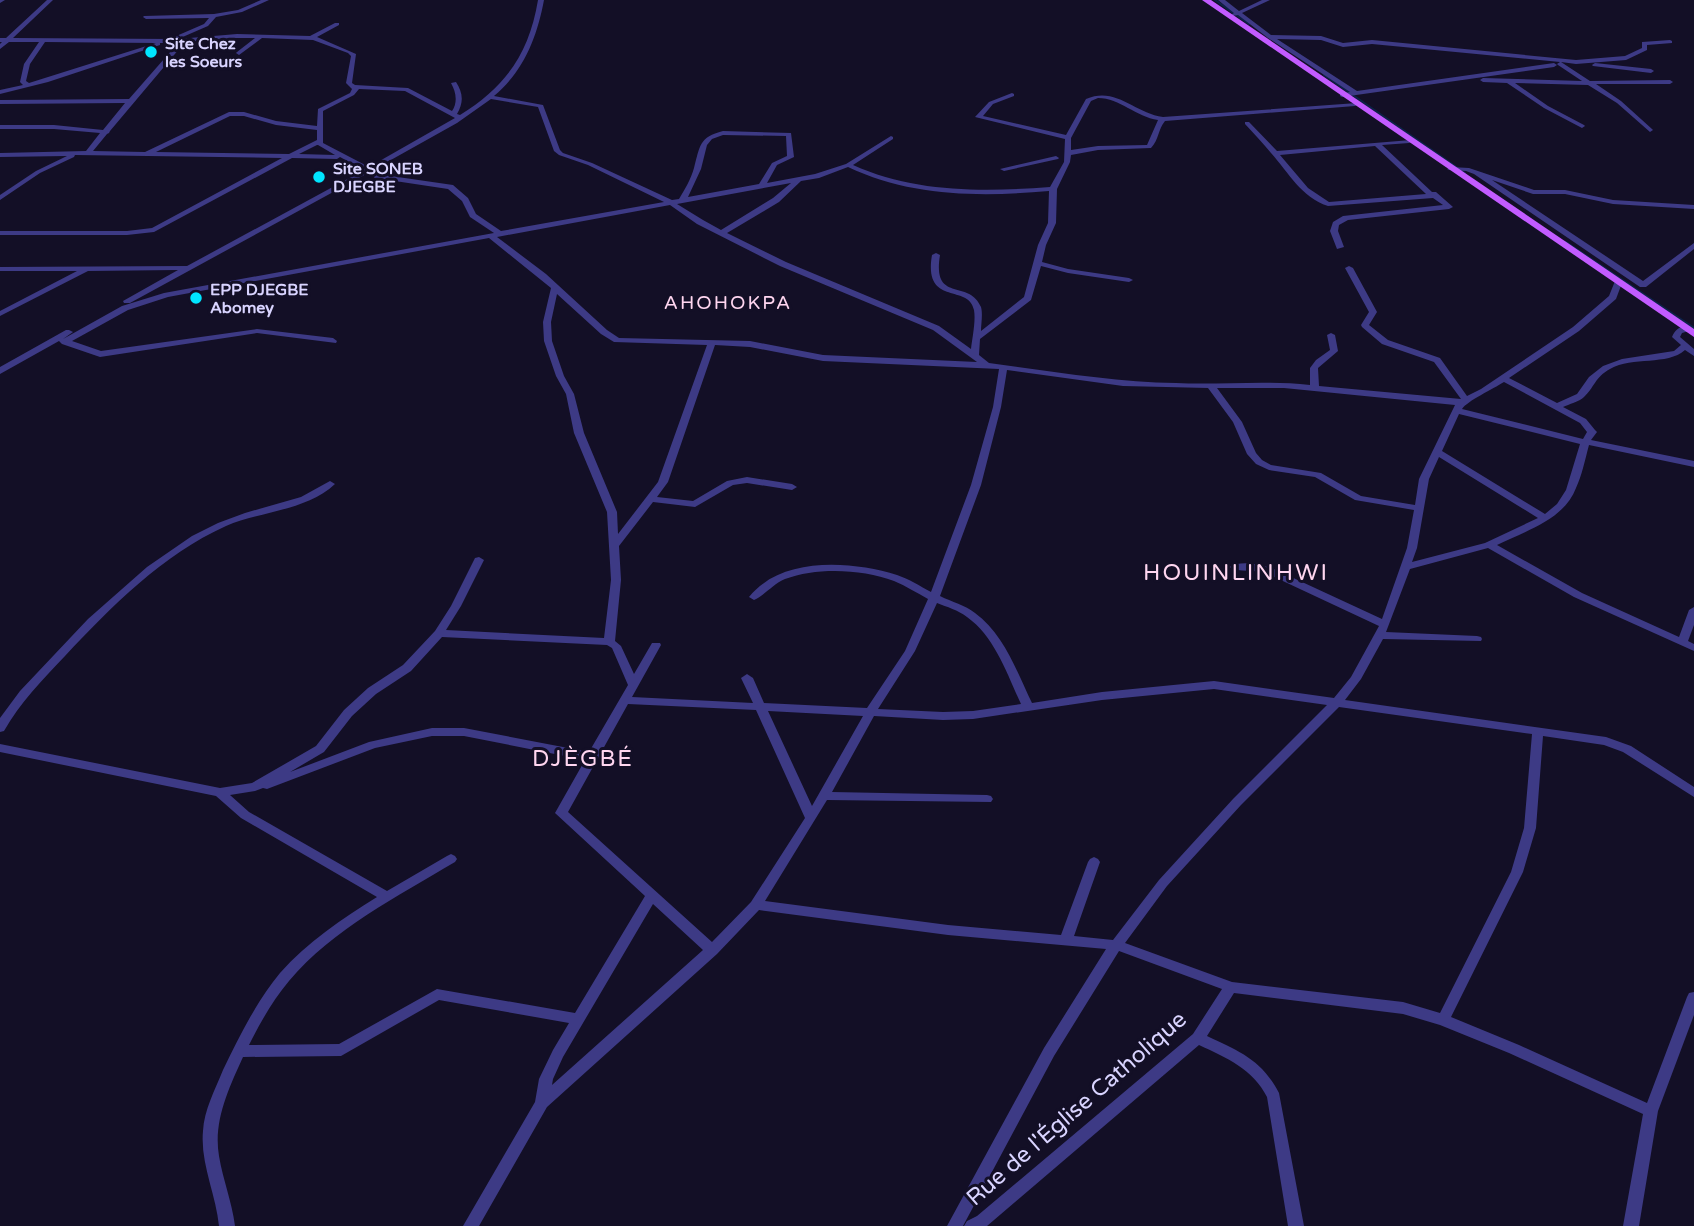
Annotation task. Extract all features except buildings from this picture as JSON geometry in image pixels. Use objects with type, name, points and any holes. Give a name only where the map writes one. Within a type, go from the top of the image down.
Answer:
[{"type":"main road","points":[[1206,0],[1233,15],[1355,104],[1690,331]]},
{"type":"street","points":[[0,47],[50,0]]},
{"type":"street","points":[[146,17],[214,16],[236,12],[266,0]]},
{"type":"street","points":[[61,340],[369,170],[489,97],[507,80],[524,55],[538,18],[541,0]]},
{"type":"street","points":[[1222,0],[1233,15],[1356,93]]},
{"type":"street","points":[[1233,15],[1267,0]]},
{"type":"street","points":[[88,153],[183,38],[206,25],[214,16]]},
{"type":"street","points":[[312,37],[337,24]]},
{"type":"street","points":[[239,53],[261,36]]},
{"type":"street","points":[[0,92],[183,38],[312,37],[354,54],[349,81],[356,87],[406,89],[456,116]]},
{"type":"street","points":[[1270,37],[1321,38],[1343,45],[1373,41],[1651,71]]},
{"type":"street","points":[[0,40],[168,41]]},
{"type":"street","points":[[27,85],[23,82],[23,73],[43,40]]},
{"type":"street","points":[[105,61],[129,41]]},
{"type":"street","points":[[1342,94],[1560,64],[1626,58],[1645,49],[1644,43],[1670,42]]},
{"type":"street","points":[[1560,64],[1633,112],[1650,130]]},
{"type":"street","points":[[1495,73],[1546,107],[1583,126]]},
{"type":"street","points":[[1459,79],[1591,83],[1670,82]]},
{"type":"street","points":[[454,83],[460,98],[456,116]]},
{"type":"street","points":[[356,87],[352,94],[320,110],[319,141],[324,148],[372,174],[450,187],[466,200],[473,215],[604,332],[617,340],[712,342],[778,348],[823,358],[987,365],[1124,383],[1265,383],[1315,387],[1461,404],[1585,442],[1694,464]]},
{"type":"street","points":[[1012,95],[991,103],[978,117],[1068,138]]},
{"type":"street","points":[[489,97],[541,106],[557,151],[670,202],[722,233],[783,264],[936,328],[987,365]]},
{"type":"street","points":[[975,339],[1028,298],[1031,291],[1030,282],[1052,223],[1054,189],[1068,153],[1068,138],[1084,105],[1093,97],[1113,98],[1128,107],[1163,119],[1355,104]]},
{"type":"street","points":[[0,102],[130,101]]},
{"type":"street","points":[[146,155],[229,114],[244,114],[276,123],[320,128]]},
{"type":"street","points":[[1068,153],[1098,148],[1149,147],[1154,143],[1157,127],[1163,119]]},
{"type":"street","points":[[1248,123],[1305,189],[1320,201],[1328,204],[1428,197],[1433,194]]},
{"type":"street","points":[[0,127],[64,127],[107,132]]},
{"type":"street","points":[[683,199],[692,184],[702,144],[714,135],[723,133],[789,134],[791,157],[774,164],[762,185]]},
{"type":"street","points":[[0,371],[125,308],[167,295],[799,179],[848,165],[891,138]]},
{"type":"street","points":[[0,233],[127,233],[154,230],[319,141]]},
{"type":"street","points":[[1275,153],[1409,141]]},
{"type":"street","points":[[1340,247],[1334,230],[1336,224],[1346,218],[1449,207],[1377,144]]},
{"type":"street","points":[[0,198],[38,172],[78,153]]},
{"type":"street","points":[[0,155],[88,153],[340,157]]},
{"type":"street","points":[[1004,169],[1056,158]]},
{"type":"street","points":[[1037,163],[1064,167]]},
{"type":"street","points":[[848,165],[873,178],[940,192],[1054,189]]},
{"type":"street","points":[[1451,169],[1467,169],[1533,192],[1565,192],[1613,202],[1694,207]]},
{"type":"street","points":[[1478,174],[1643,285],[1694,244]]},
{"type":"street","points":[[722,233],[776,200],[799,179]]},
{"type":"street","points":[[936,255],[934,278],[941,287],[975,302],[978,309],[975,354]]},
{"type":"street","points":[[1038,263],[1068,271],[1129,280]]},
{"type":"street","points":[[0,269],[188,268]]},
{"type":"street","points":[[1349,268],[1373,312],[1365,325],[1385,342],[1437,360],[1461,404]]},
{"type":"street","points":[[0,314],[87,269]]},
{"type":"street","points":[[955,1226],[1049,1052],[1116,945],[1163,883],[1337,702],[1355,679],[1382,630],[1412,548],[1424,479],[1461,404],[1598,311],[1613,297],[1618,283]]},
{"type":"street","points":[[555,287],[547,322],[548,341],[560,376],[570,394],[579,433],[612,512],[616,580],[609,642]]},
{"type":"street","points":[[150,289],[167,295]]},
{"type":"street","points":[[0,306],[15,306]]},
{"type":"street","points":[[61,340],[100,354],[257,331],[333,341]]},
{"type":"street","points":[[1690,331],[1676,333],[1694,353]]},
{"type":"street","points":[[1315,387],[1311,371],[1314,365],[1334,351],[1331,335]]},
{"type":"street","points":[[614,546],[663,482],[712,342]]},
{"type":"street","points":[[1558,406],[1568,404],[1580,396],[1583,386],[1611,363],[1621,359],[1681,352],[1685,346]]},
{"type":"street","points":[[471,1226],[542,1103],[712,950],[756,905],[811,818],[870,713],[910,651],[934,598],[976,485],[997,407],[1003,368]]},
{"type":"street","points":[[1406,567],[1489,545],[1545,518],[1561,506],[1570,490],[1585,442],[1592,432],[1583,421],[1503,378]]},
{"type":"street","points":[[1210,385],[1237,422],[1252,454],[1259,462],[1269,467],[1318,475],[1358,498],[1418,508]]},
{"type":"street","points":[[1437,452],[1545,518]]},
{"type":"street","points":[[652,499],[695,504],[730,483],[747,480],[792,487]]},
{"type":"street","points":[[0,728],[15,704],[80,633],[119,592],[155,562],[223,524],[317,495],[330,484]]},
{"type":"street","points":[[1489,545],[1578,596],[1694,648]]},
{"type":"street","points":[[255,787],[320,749],[359,702],[407,668],[439,633],[479,560]]},
{"type":"street","points":[[1234,567],[1258,567],[1270,571],[1382,630],[1477,639]]},
{"type":"street","points":[[754,597],[761,586],[777,577],[822,569],[868,572],[893,577],[964,610],[977,619],[1000,652],[1028,706]]},
{"type":"street","points":[[1683,641],[1694,610]]},
{"type":"street","points":[[439,633],[609,642],[616,646],[633,685]]},
{"type":"street","points":[[656,645],[561,813],[712,950]]},
{"type":"street","points":[[747,678],[811,818]]},
{"type":"street","points":[[624,701],[963,716],[1214,684],[1617,744],[1694,793]]},
{"type":"street","points":[[1443,1020],[1517,872],[1531,828],[1538,731]]},
{"type":"street","points":[[0,748],[220,792],[286,780],[373,745],[432,732],[464,732],[592,757]]},
{"type":"street","points":[[220,792],[245,815],[387,897]]},
{"type":"street","points":[[824,796],[987,799]]},
{"type":"street","points":[[227,1226],[210,1156],[210,1130],[217,1101],[239,1051],[277,987],[314,949],[387,897],[451,859]]},
{"type":"street","points":[[1066,940],[1094,862]]},
{"type":"street","points":[[542,1103],[546,1079],[577,1019],[652,895]]},
{"type":"street","points":[[756,905],[948,930],[1116,945],[1231,987],[1403,1009],[1443,1020],[1651,1111]]},
{"type":"street","name":"Rue de l'Église Catholique","points":[[981,1224],[1198,1038],[1231,987]]},
{"type":"street","points":[[239,1051],[341,1050],[437,994],[577,1019]]},
{"type":"street","points":[[1631,1226],[1651,1111],[1694,997]]},
{"type":"street","points":[[1198,1038],[1254,1066],[1266,1079],[1274,1097],[1296,1226]]},
{"type":"waterway","points":[[1215,0],[1249,24]]},
{"type":"waterway","points":[[1324,75],[1465,173]]},
{"type":"waterway","points":[[1566,242],[1694,328]]},
{"type":"place","name":"Site Chez les Soeurs","points":[[151,52]]},
{"type":"place","name":"Site SONEB DJEGBE","points":[[319,177]]},
{"type":"place","name":"EPP DJEGBE Abomey","points":[[196,298]]},
{"type":"district","name":"AHOHOKPA","points":[[728,302]]},
{"type":"district","name":"HOUINLINHWI","points":[[1236,572]]},
{"type":"district","name":"DJÈGBÉ","points":[[583,758]]}]
